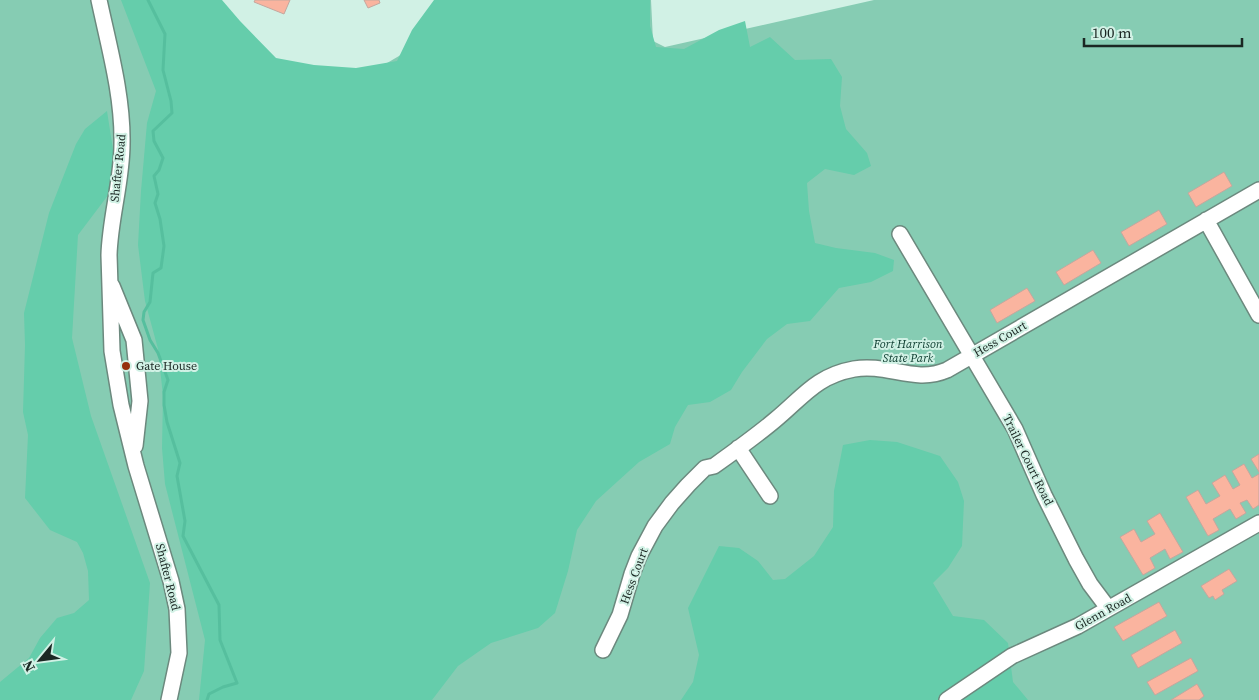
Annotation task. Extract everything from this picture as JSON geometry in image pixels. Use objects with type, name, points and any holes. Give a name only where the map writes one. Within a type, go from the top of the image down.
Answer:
[{"type":"street","name":"Shafter Road","points":[[100,0],[122,122],[121,161],[109,239],[112,351],[120,404],[171,581],[177,609],[179,653],[168,700]]},
{"type":"street","name":"Hess Court","points":[[603,650],[620,615],[639,556],[663,514],[678,495],[705,468],[714,466],[738,448],[777,418],[806,391],[823,380],[856,369],[871,368],[928,376],[947,370],[1259,190]]},
{"type":"street","points":[[1206,220],[1259,315]]},
{"type":"street","name":"Trailer Court Road","points":[[900,234],[1018,434],[1044,495],[1080,566],[1108,608]]},
{"type":"street","name":"Shafter Road","points":[[109,277],[134,340],[140,401],[134,457]]},
{"type":"street","points":[[738,448],[770,496]]},
{"type":"street","name":"Glenn Road","points":[[947,700],[1012,656],[1072,629],[1259,523]]},
{"type":"green space","name":"Fort Harrison State Park","points":[[0,0],[177,0],[303,77],[382,66],[460,20],[475,0],[651,0],[653,41],[665,47],[874,0],[1259,0],[1259,700],[0,700]]},
{"type":"green space","points":[[121,0],[222,0],[276,58],[314,65],[356,68],[397,61],[412,30],[434,0],[650,0],[650,26],[656,47],[684,49],[719,30],[745,21],[750,47],[770,37],[795,60],[831,59],[842,77],[840,106],[846,129],[867,153],[871,166],[854,175],[825,169],[807,183],[809,211],[815,243],[875,253],[894,260],[893,271],[871,282],[839,288],[810,321],[787,324],[767,339],[731,390],[710,402],[688,405],[675,427],[670,444],[639,462],[596,501],[577,530],[568,571],[555,613],[538,628],[491,643],[458,666],[432,700],[199,700],[205,640],[165,484],[162,448],[163,396],[158,349],[145,301],[138,245],[147,123],[156,91]]},
{"type":"green space","points":[[107,111],[118,182],[78,235],[72,338],[91,416],[150,583],[144,671],[131,700],[0,700],[0,682],[29,658],[40,638],[57,618],[74,613],[89,600],[88,571],[83,553],[77,542],[50,530],[25,498],[28,435],[23,412],[24,313],[49,213],[76,144],[85,129]]},
{"type":"green space","points":[[870,440],[897,442],[940,456],[958,482],[964,501],[962,546],[948,568],[933,583],[953,616],[984,620],[1008,643],[1013,682],[1028,700],[681,700],[693,682],[699,655],[688,608],[719,546],[739,548],[758,561],[773,580],[785,579],[814,556],[833,527],[834,491],[843,445]]},
{"type":"building","points":[[255,0],[290,0],[284,14],[254,2]]},
{"type":"building","points":[[364,0],[379,0],[380,3],[368,8]]},
{"type":"building","points":[[1224,172],[1232,186],[1196,207],[1188,193]]},
{"type":"building","points":[[1159,210],[1167,224],[1129,246],[1121,232]]},
{"type":"building","points":[[1093,250],[1101,263],[1064,285],[1056,272]]},
{"type":"building","points":[[1027,288],[1035,301],[997,323],[990,310]]},
{"type":"building","points":[[1259,454],[1259,472],[1251,459]]},
{"type":"building","points":[[1244,464],[1252,478],[1259,474],[1259,505],[1253,509],[1247,500],[1240,503],[1246,513],[1236,519],[1230,509],[1213,519],[1219,530],[1208,536],[1186,497],[1198,490],[1206,504],[1220,496],[1212,483],[1225,475],[1233,489],[1240,485],[1232,471]]},
{"type":"building","points":[[1160,513],[1183,552],[1170,559],[1165,549],[1150,558],[1155,568],[1143,575],[1120,537],[1134,529],[1141,542],[1155,534],[1147,521]]},
{"type":"building","points":[[1229,569],[1237,581],[1222,590],[1224,594],[1215,600],[1213,596],[1209,598],[1201,586]]},
{"type":"building","points":[[1159,602],[1167,616],[1123,641],[1114,627]]},
{"type":"building","points":[[1175,630],[1182,643],[1138,668],[1131,655]]},
{"type":"building","points":[[1191,658],[1198,671],[1155,695],[1147,682]]},
{"type":"building","points":[[1197,684],[1204,696],[1199,700],[1171,700]]},
{"type":"waterway","points":[[148,0],[165,34],[163,70],[172,113],[153,131],[154,141],[163,158],[159,170],[154,176],[158,194],[155,203],[160,219],[164,246],[161,268],[153,273],[150,302],[144,312],[143,320],[168,380],[164,392],[164,405],[167,422],[180,463],[177,476],[185,521],[183,536],[219,605],[220,640],[237,683],[209,694],[207,700]]},
{"type":"place","name":"Gate House","points":[[126,366]]}]
